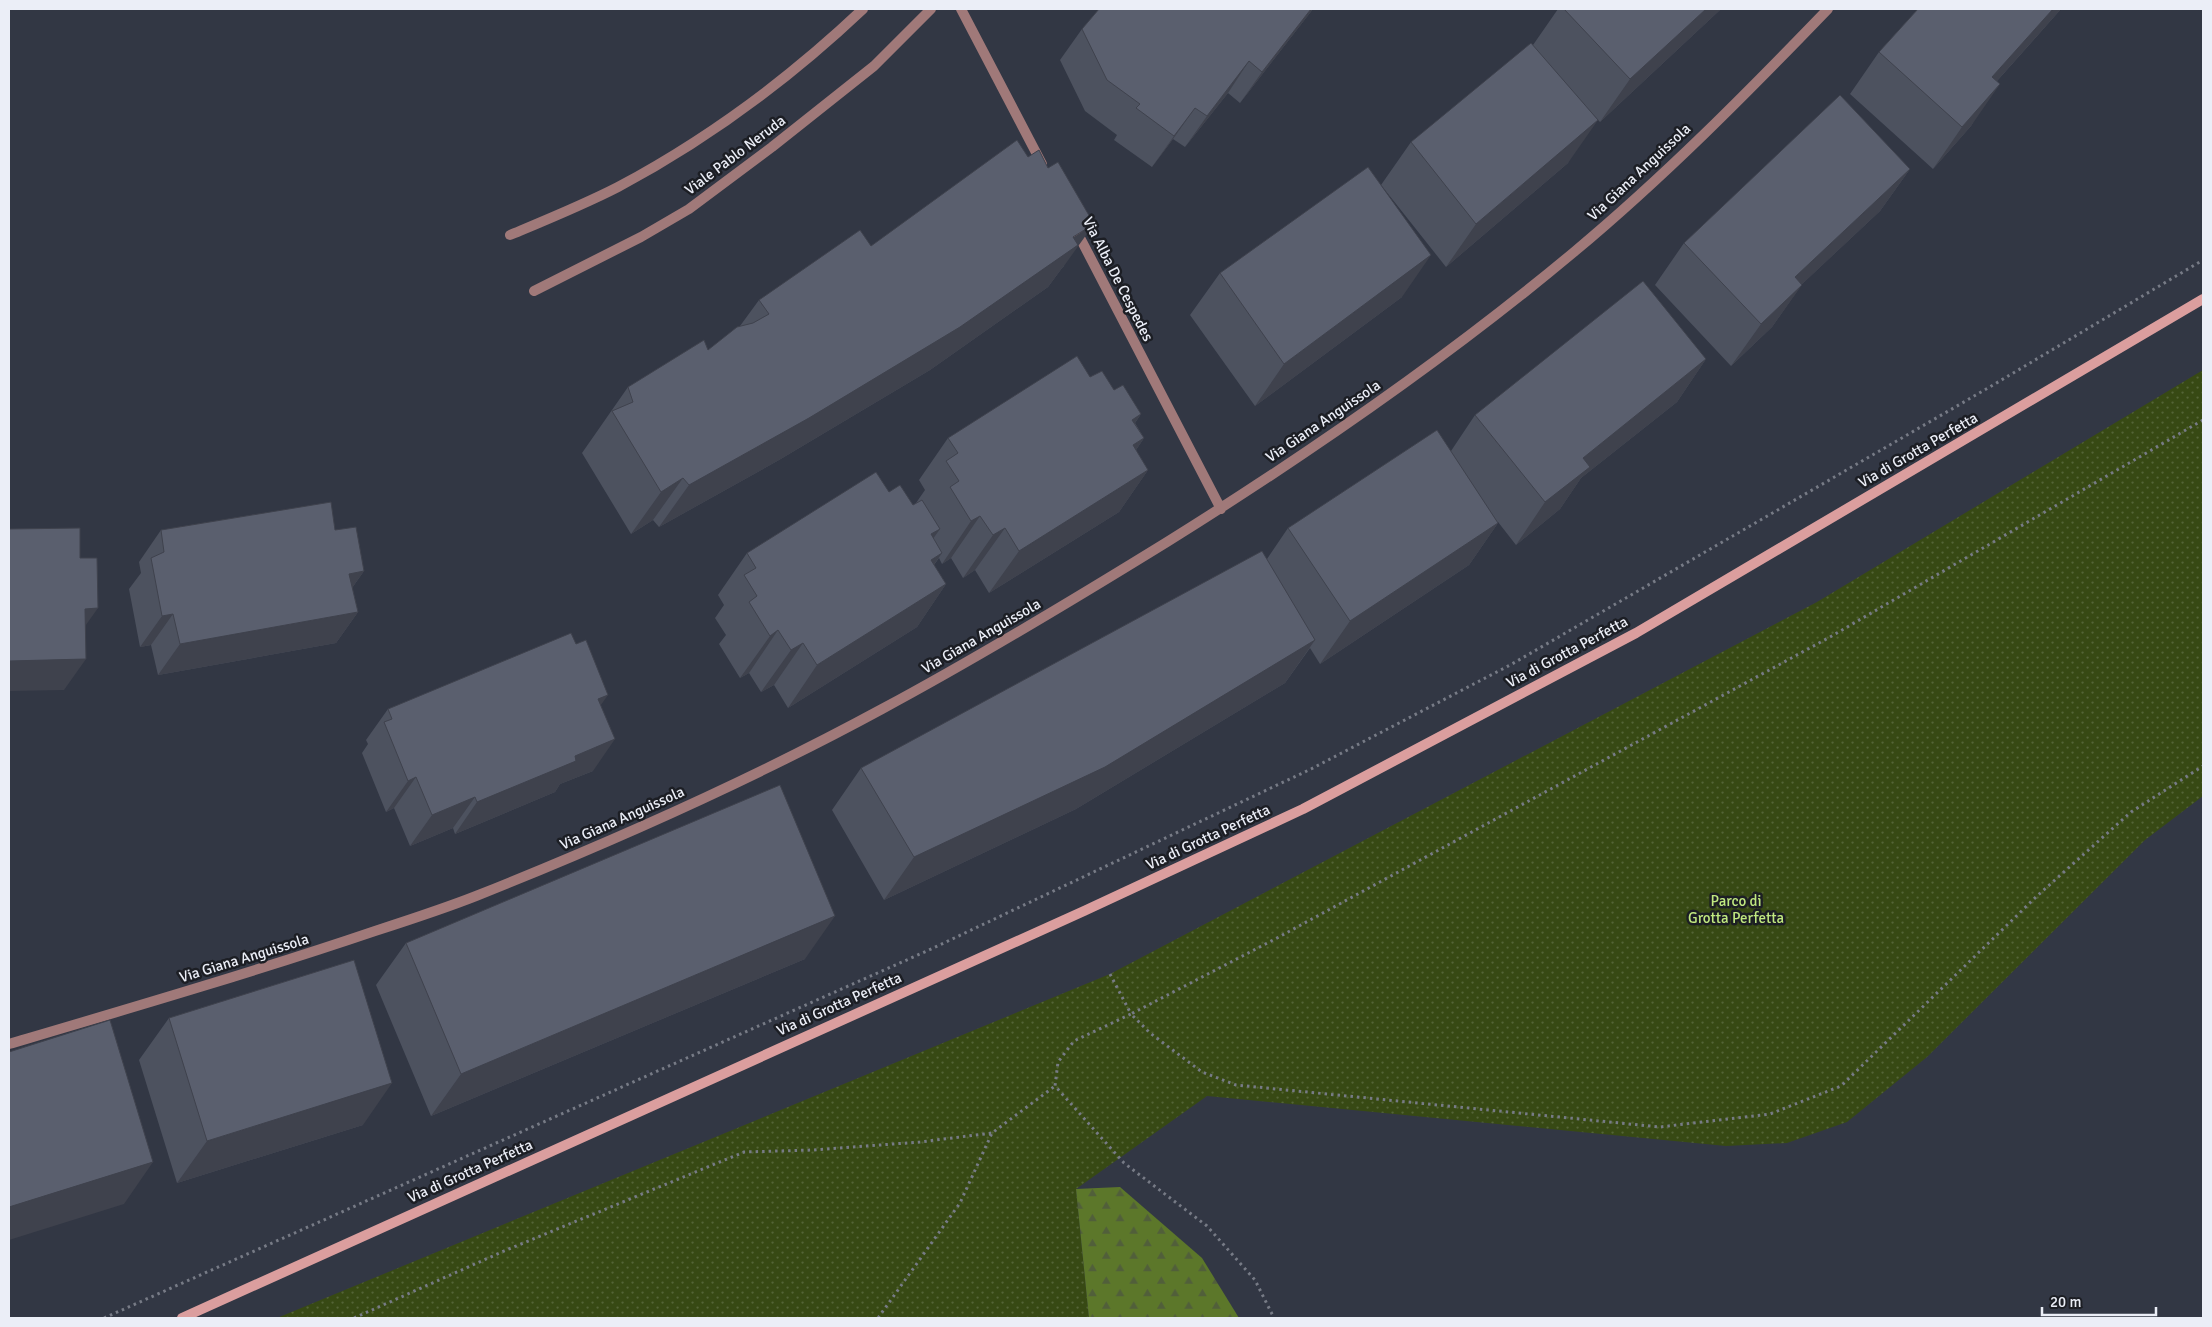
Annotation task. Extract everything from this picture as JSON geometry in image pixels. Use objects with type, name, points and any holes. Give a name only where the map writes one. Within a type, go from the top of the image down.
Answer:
[{"type":"street","name":"Viale Pablo Neruda","points":[[510,235],[616,188],[708,133],[778,84],[863,9]]},
{"type":"street","name":"Viale Pablo Neruda","points":[[534,292],[641,237],[689,209],[867,72],[931,9]]},
{"type":"street","points":[[961,9],[1048,175]]},
{"type":"street","name":"Via Giana Anguissola","points":[[9,1044],[284,962],[470,899],[586,850],[761,771],[886,707],[1048,615],[1221,509],[1315,447],[1393,392],[1554,269],[1645,190],[1745,94],[1828,9]]},
{"type":"street","name":"Via Alba De Cespedes","points":[[1070,219],[1221,509]]},
{"type":"street","name":"Via di Grotta Perfetta","points":[[182,1318],[1084,911],[1303,808],[1636,633],[2203,298]]},
{"type":"path","points":[[104,1318],[929,950],[1327,760],[1512,664],[1579,626],[2203,260]]},
{"type":"path","points":[[878,1318],[960,1203],[992,1133],[1055,1086],[1058,1062],[1074,1041],[1131,1014],[1286,933],[1830,637],[2203,420]]},
{"type":"path","points":[[1110,974],[1131,1014],[1150,1033],[1202,1072],[1236,1085],[1660,1128],[1770,1114],[1841,1086],[2037,896],[2131,812],[2203,766]]},
{"type":"path","points":[[1055,1086],[1124,1163],[1208,1226],[1255,1280],[1274,1318]]},
{"type":"path","points":[[354,1318],[504,1251],[744,1152],[812,1150],[920,1142],[992,1133]]},
{"type":"green space","name":"Parco di Grotta Perfetta","points":[[2203,370],[2203,796],[2145,840],[1927,1057],[1847,1122],[1787,1143],[1726,1146],[1207,1096],[1076,1189],[1089,1318],[277,1318],[1110,974],[1817,602]]},
{"type":"green space","points":[[1120,1187],[1202,1258],[1239,1318],[1089,1318],[1076,1189]]},
{"type":"building","points":[[1099,9],[1311,9],[1262,72],[1249,61],[1207,116],[1195,108],[1174,136],[1136,108],[1140,104],[1107,80],[1082,29]]},
{"type":"building","points":[[1564,9],[1706,9],[1630,79]]},
{"type":"building","points":[[1918,9],[2053,9],[1992,77],[2000,84],[1962,127],[1879,52]]},
{"type":"building","points":[[1531,43],[1598,120],[1476,224],[1411,142]]},
{"type":"building","points":[[1840,95],[1910,169],[1795,277],[1802,285],[1761,324],[1684,243]]},
{"type":"building","points":[[1017,140],[1028,157],[1039,150],[1048,168],[1058,162],[1094,224],[1073,237],[1078,245],[960,327],[809,418],[689,485],[683,478],[661,492],[612,411],[633,402],[628,387],[704,340],[708,350],[737,327],[753,323],[769,314],[759,300],[860,230],[871,246]]},
{"type":"building","points":[[1368,167],[1431,255],[1284,364],[1220,273]]},
{"type":"building","points":[[1643,281],[1706,359],[1583,458],[1590,467],[1545,502],[1475,415]]},
{"type":"building","points":[[1077,356],[1090,377],[1102,371],[1114,390],[1123,385],[1141,414],[1132,420],[1144,438],[1133,445],[1148,470],[1019,551],[1005,528],[993,535],[980,516],[971,521],[950,487],[959,481],[946,461],[958,453],[948,438]]},
{"type":"building","points":[[1437,430],[1498,523],[1350,621],[1288,528]]},
{"type":"building","points":[[876,472],[889,492],[900,485],[913,505],[922,500],[940,529],[931,534],[942,553],[931,560],[946,584],[817,665],[803,643],[791,650],[778,630],[770,636],[749,602],[757,596],[744,575],[756,568],[747,553]]},
{"type":"building","points":[[331,502],[335,530],[356,527],[364,571],[349,574],[358,612],[180,644],[173,614],[162,616],[151,558],[164,552],[161,530]]},
{"type":"building","points":[[80,528],[80,558],[97,558],[98,608],[85,609],[86,659],[9,661],[9,529]]},
{"type":"building","points":[[1262,551],[1315,640],[1105,767],[914,857],[861,768]]},
{"type":"building","points":[[571,633],[576,644],[586,640],[608,695],[598,699],[615,739],[575,756],[576,761],[477,802],[475,797],[432,815],[416,777],[408,781],[384,722],[392,719],[388,709]]},
{"type":"building","points":[[780,785],[835,916],[461,1074],[406,943]]},
{"type":"building","points":[[354,960],[392,1083],[207,1141],[169,1018]]},
{"type":"building","points":[[110,1020],[153,1162],[9,1207],[9,1052]]}]
